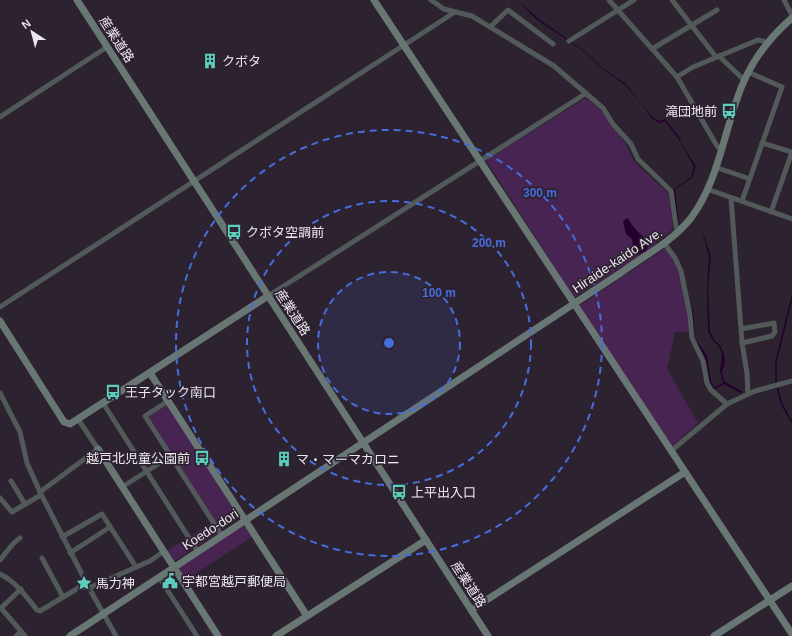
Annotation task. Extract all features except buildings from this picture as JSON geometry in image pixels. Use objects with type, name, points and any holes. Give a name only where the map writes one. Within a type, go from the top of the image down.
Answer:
[{"type":"street","name":"産業道路","points":[[77,0],[488,636]]},
{"type":"street","points":[[374,0],[792,634]]},
{"type":"street","points":[[431,0],[444,9],[472,16],[554,66],[603,108],[613,124],[631,144],[638,160],[671,191],[678,231]]},
{"type":"street","points":[[609,0],[677,77],[716,145],[721,150]]},
{"type":"street","points":[[569,41],[617,9],[634,0]]},
{"type":"street","points":[[672,0],[717,56],[744,80]]},
{"type":"street","points":[[784,0],[792,17]]},
{"type":"street","points":[[490,27],[508,10],[553,44]]},
{"type":"street","points":[[652,49],[717,10]]},
{"type":"street","points":[[0,307],[455,12]]},
{"type":"street","name":"Hiraide-kaido Ave.","points":[[363,443],[664,243],[678,231],[690,218],[707,189],[716,167],[744,80],[748,72],[766,44],[792,17]]},
{"type":"street","points":[[677,77],[717,56],[758,40],[763,41],[766,44]]},
{"type":"street","points":[[0,117],[107,47]]},
{"type":"street","points":[[742,201],[782,86],[748,72]]},
{"type":"street","points":[[0,321],[64,422],[70,424],[585,94]]},
{"type":"street","points":[[762,143],[792,152],[771,212]]},
{"type":"street","points":[[716,167],[750,179]]},
{"type":"street","points":[[707,189],[792,219]]},
{"type":"street","points":[[731,198],[742,343],[747,373],[748,394]]},
{"type":"street","points":[[664,243],[675,258],[681,271],[690,315],[692,338],[703,361],[707,383],[711,390],[727,404]]},
{"type":"street","points":[[741,329],[774,323],[775,332],[772,336],[742,343]]},
{"type":"street","points":[[150,373],[308,616]]},
{"type":"street","points":[[671,451],[727,404],[748,394],[792,381]]},
{"type":"street","points":[[0,393],[20,432],[27,463],[40,494],[70,553],[116,636]]},
{"type":"street","points":[[168,401],[145,416],[222,536]]},
{"type":"street","points":[[104,403],[198,552]]},
{"type":"street","points":[[78,419],[218,636]]},
{"type":"street","name":"Koedo-dori","points":[[70,636],[79,633],[104,614],[159,577],[363,443]]},
{"type":"street","points":[[0,498],[12,512],[40,494],[98,449]]},
{"type":"street","points":[[122,487],[171,456]]},
{"type":"street","points":[[471,610],[685,472]]},
{"type":"street","points":[[11,481],[25,504]]},
{"type":"street","points":[[62,537],[102,514],[136,567]]},
{"type":"street","points":[[70,553],[110,527]]},
{"type":"street","points":[[0,560],[9,551],[12,543],[20,538]]},
{"type":"street","points":[[276,636],[426,540]]},
{"type":"street","points":[[1,576],[21,589],[37,610],[40,611],[80,587],[89,588],[136,567],[163,552]]},
{"type":"street","points":[[42,558],[63,598]]},
{"type":"street","points":[[159,577],[196,636]]},
{"type":"street","points":[[714,636],[792,586]]},
{"type":"street","points":[[16,636],[23,634],[1,608],[21,589]]},
{"type":"shaded area","points":[[517,0],[539,19],[587,53],[604,69],[626,84],[653,118],[660,121],[665,119],[680,138],[681,143],[696,166],[692,178],[675,189],[679,223],[677,223],[674,189],[691,177],[694,167],[678,138],[665,121],[660,123],[652,119],[641,103],[625,85],[603,69],[586,53],[536,19]]},
{"type":"shaded area","points":[[586,98],[603,112],[625,143],[634,162],[669,194],[673,229],[648,250],[574,298],[486,160]]},
{"type":"shaded area","points":[[628,218],[632,225],[649,244],[646,251],[637,255],[634,252],[632,239],[626,234],[623,221]]},
{"type":"shaded area","points":[[702,230],[711,256],[708,288],[710,331],[715,341],[720,345],[724,354],[725,362],[722,372],[724,381],[743,392],[740,393],[724,384],[715,389],[710,383],[705,357],[693,339],[692,309],[695,338],[707,356],[711,382],[715,387],[723,383],[720,371],[722,355],[719,346],[714,342],[708,332],[707,288],[709,257]]},
{"type":"shaded area","points":[[667,247],[682,277],[691,332],[675,332],[667,369],[698,423],[672,446],[579,306]]},
{"type":"shaded area","points":[[167,404],[239,515],[238,518],[220,530],[146,417]]},
{"type":"shaded area","points":[[211,523],[218,533],[174,561],[165,552]]},
{"type":"shaded area","points":[[241,526],[247,528],[253,536],[186,580],[179,570],[180,567]]},
{"type":"waterway","points":[[776,383],[776,362],[792,297]]},
{"type":"waterway","points":[[777,387],[782,405],[792,422]]},
{"type":"place","name":"クボタ","points":[[210,61]]},
{"type":"place","name":"滝団地前","points":[[729,111]]},
{"type":"place","name":"クボタ空調前","points":[[234,232]]},
{"type":"place","name":"王子タック南口","points":[[113,392]]},
{"type":"place","name":"越戸北児童公園前","points":[[202,458]]},
{"type":"place","name":"マ・マーマカロニ","points":[[284,459]]},
{"type":"place","name":"上平出入口","points":[[399,492]]},
{"type":"place","name":"宇都宮越戸郵便局","points":[[170,581]]},
{"type":"place","name":"馬力神","points":[[84,583]]}]
